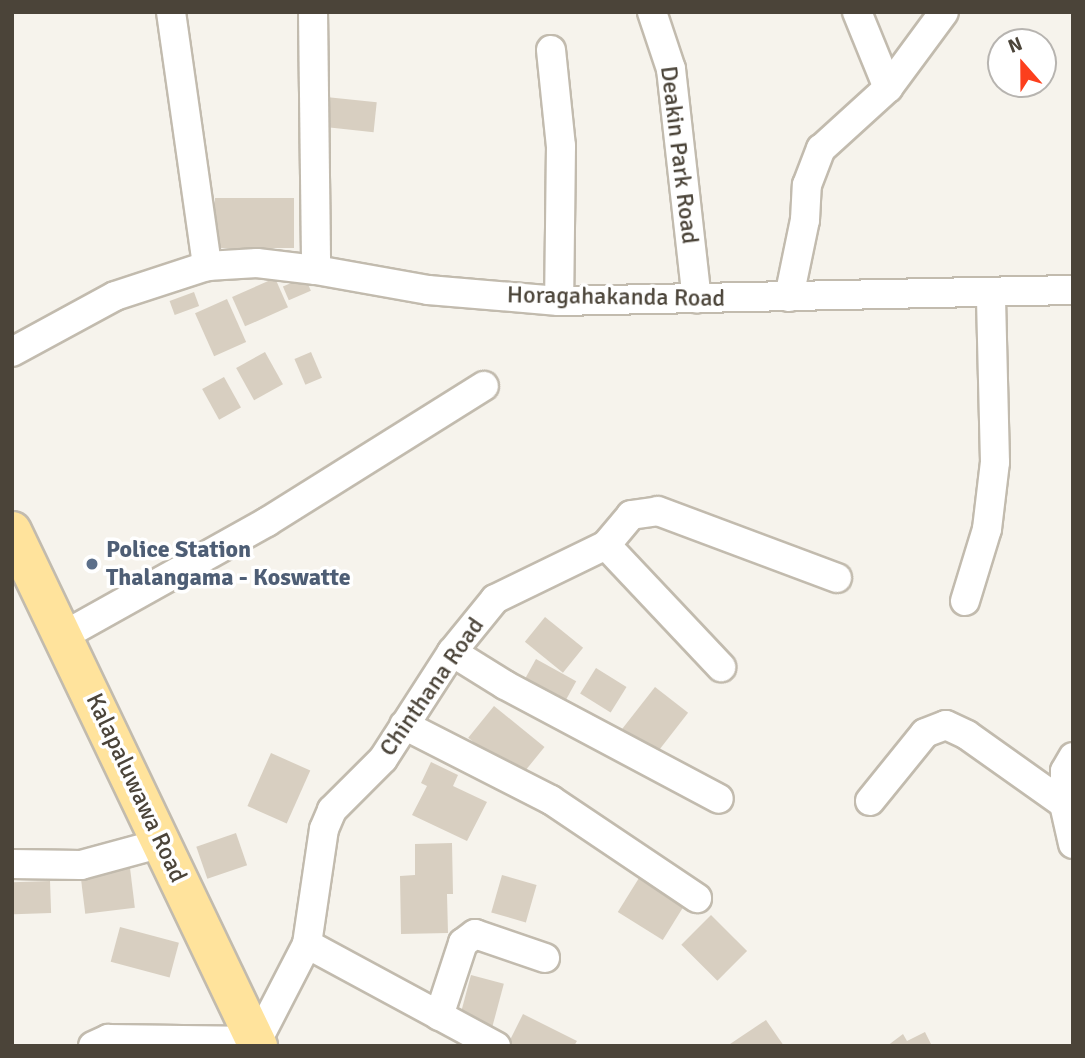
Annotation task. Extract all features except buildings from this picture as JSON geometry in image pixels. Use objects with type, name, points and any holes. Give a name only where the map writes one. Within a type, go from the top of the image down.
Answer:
[{"type":"main road","name":"Kalapaluwawa Road","points":[[12,531],[258,1044]]},
{"type":"street","points":[[171,12],[207,266]]},
{"type":"street","points":[[313,12],[316,270]]},
{"type":"street","name":"Deakin Park Road","points":[[652,12],[671,69],[697,299]]},
{"type":"street","points":[[857,12],[887,88]]},
{"type":"street","points":[[789,297],[805,220],[807,185],[821,149],[887,88],[944,12]]},
{"type":"street","points":[[551,50],[561,146],[559,301]]},
{"type":"street","name":"Horagahakanda Road","points":[[12,352],[115,296],[207,266],[257,263],[316,270],[428,290],[559,301],[991,294],[1073,290]]},
{"type":"street","points":[[965,601],[987,529],[995,462],[991,294]]},
{"type":"street","points":[[63,636],[267,522],[484,386]]},
{"type":"street","name":"Chinthana Road","points":[[258,1044],[307,944],[324,830],[332,810],[383,759],[452,652],[495,599],[606,545],[631,515],[658,511],[837,578]]},
{"type":"street","points":[[606,545],[721,667]]},
{"type":"street","points":[[452,652],[505,685],[719,799]]},
{"type":"street","points":[[404,725],[551,800],[697,898]]},
{"type":"street","points":[[870,801],[925,733],[946,725],[967,735],[1064,804]]},
{"type":"street","points":[[1073,757],[1065,771],[1064,804],[1073,844]]},
{"type":"street","points":[[12,864],[81,865],[162,843]]},
{"type":"street","points":[[439,1016],[463,943],[475,934],[545,958]]},
{"type":"street","points":[[307,944],[496,1046]]},
{"type":"street","points":[[93,1046],[108,1039],[258,1044]]},
{"type":"place","name":"Police Station Thalangama - Koswatte","points":[[92,564]]}]
